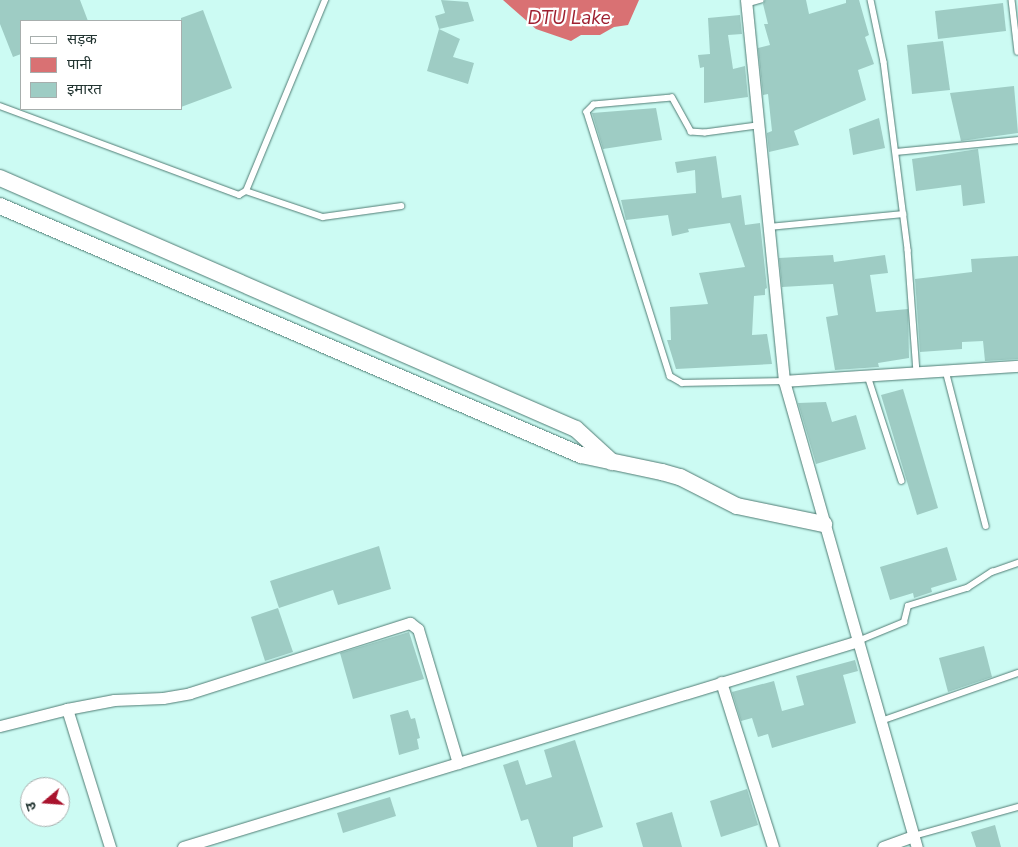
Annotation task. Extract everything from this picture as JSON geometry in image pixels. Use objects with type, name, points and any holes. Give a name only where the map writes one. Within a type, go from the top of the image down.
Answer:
[{"type":"street","points":[[746,2],[767,227],[784,381],[916,842],[883,847]]},
{"type":"street","points":[[0,178],[576,429],[612,462]]},
{"type":"street","points":[[0,206],[572,452],[680,477],[737,506],[824,524]]},
{"type":"street","points":[[784,381],[1018,366]]},
{"type":"street","points":[[0,726],[67,709],[114,700],[164,698],[190,693],[410,623],[418,629],[458,763]]},
{"type":"street","points":[[182,847],[858,641]]},
{"type":"street","points":[[721,682],[772,847]]},
{"type":"street","points":[[67,709],[110,847]]},
{"type":"lane","points":[[246,191],[325,0]]},
{"type":"lane","points":[[746,2],[760,0]]},
{"type":"lane","points":[[871,0],[884,62],[896,152],[917,373]]},
{"type":"lane","points":[[1012,0],[1018,52]]},
{"type":"lane","points":[[757,126],[705,133],[691,132],[674,100],[670,98],[594,104],[587,112],[670,376],[682,383],[784,381]]},
{"type":"lane","points":[[0,106],[236,195],[246,191],[323,217],[401,206]]},
{"type":"lane","points":[[896,152],[1018,140]]},
{"type":"lane","points":[[767,227],[903,214]]},
{"type":"lane","points":[[946,371],[986,526]]},
{"type":"lane","points":[[868,376],[902,481]]},
{"type":"lane","points":[[858,641],[904,622],[908,606],[966,588],[992,572],[1018,563]]},
{"type":"lane","points":[[881,721],[1018,673]]},
{"type":"lane","points":[[916,842],[1018,807]]},
{"type":"water","name":"DTU Lake","points":[[503,0],[639,0],[628,25],[614,27],[600,35],[581,35],[571,41],[536,29]]},
{"type":"building","points":[[0,0],[80,0],[88,20],[20,20],[20,54],[13,57],[0,24]]},
{"type":"building","points":[[441,0],[468,2],[474,21],[439,29],[435,16],[445,13]]},
{"type":"building","points":[[765,0],[806,0],[809,14],[846,3],[846,0],[859,0],[869,35],[865,37],[874,64],[858,70],[866,100],[794,131],[799,145],[769,152],[767,133],[772,131],[768,94],[763,95],[758,48],[770,45],[764,24],[768,24],[763,4]]},
{"type":"building","points":[[1003,3],[1006,31],[938,39],[935,11]]},
{"type":"building","points":[[203,10],[232,88],[182,107],[182,20],[181,18]]},
{"type":"building","points":[[740,15],[742,34],[728,35],[733,69],[745,66],[748,97],[704,103],[704,67],[700,68],[698,55],[710,54],[708,18]]},
{"type":"building","points":[[439,29],[460,39],[453,57],[474,63],[468,84],[427,71]]},
{"type":"building","points":[[943,41],[950,90],[912,94],[907,45]]},
{"type":"building","points":[[1014,86],[1018,133],[961,141],[950,93]]},
{"type":"building","points":[[656,108],[662,140],[603,149],[592,113]]},
{"type":"building","points":[[879,118],[885,148],[853,155],[849,129]]},
{"type":"building","points":[[978,149],[985,203],[963,206],[961,185],[916,191],[912,159]]},
{"type":"building","points":[[716,156],[722,198],[741,195],[745,225],[760,223],[767,288],[765,289],[765,295],[754,296],[752,335],[767,334],[772,364],[676,369],[667,340],[671,340],[670,307],[708,304],[699,273],[745,267],[730,223],[688,229],[689,232],[672,236],[668,215],[626,220],[621,200],[696,193],[695,170],[677,173],[675,162]]},
{"type":"building","points":[[833,255],[834,262],[885,255],[888,273],[870,275],[876,312],[908,309],[909,358],[878,363],[879,367],[835,370],[826,317],[838,315],[833,284],[782,287],[779,258]]},
{"type":"building","points":[[1018,256],[1018,359],[985,361],[983,341],[962,342],[962,349],[920,352],[915,279],[972,272],[971,259]]},
{"type":"building","points":[[903,389],[938,508],[917,515],[881,395]]},
{"type":"building","points":[[826,402],[832,422],[856,415],[866,449],[816,464],[798,403]]},
{"type":"building","points":[[379,546],[391,589],[338,605],[333,590],[279,608],[270,581]]},
{"type":"building","points":[[947,547],[957,580],[931,588],[932,592],[914,598],[913,593],[890,600],[880,567]]},
{"type":"building","points":[[278,608],[293,652],[265,661],[251,617]]},
{"type":"building","points":[[409,632],[424,679],[353,699],[340,653]]},
{"type":"building","points":[[984,646],[992,677],[948,692],[939,658]]},
{"type":"building","points":[[855,660],[858,671],[843,675],[856,723],[772,748],[768,734],[758,737],[752,718],[741,721],[732,692],[774,681],[782,711],[804,705],[796,676]]},
{"type":"building","points":[[408,710],[411,719],[415,718],[420,738],[417,739],[419,749],[399,755],[390,715]]},
{"type":"building","points":[[575,740],[603,827],[573,837],[573,847],[537,847],[528,819],[521,821],[503,765],[518,760],[526,785],[552,777],[544,750]]},
{"type":"building","points":[[747,789],[758,825],[721,837],[710,801]]},
{"type":"building","points":[[390,797],[396,816],[343,833],[337,813]]},
{"type":"building","points":[[672,812],[682,847],[643,847],[636,823]]},
{"type":"building","points":[[995,825],[1001,847],[976,847],[971,832]]}]
